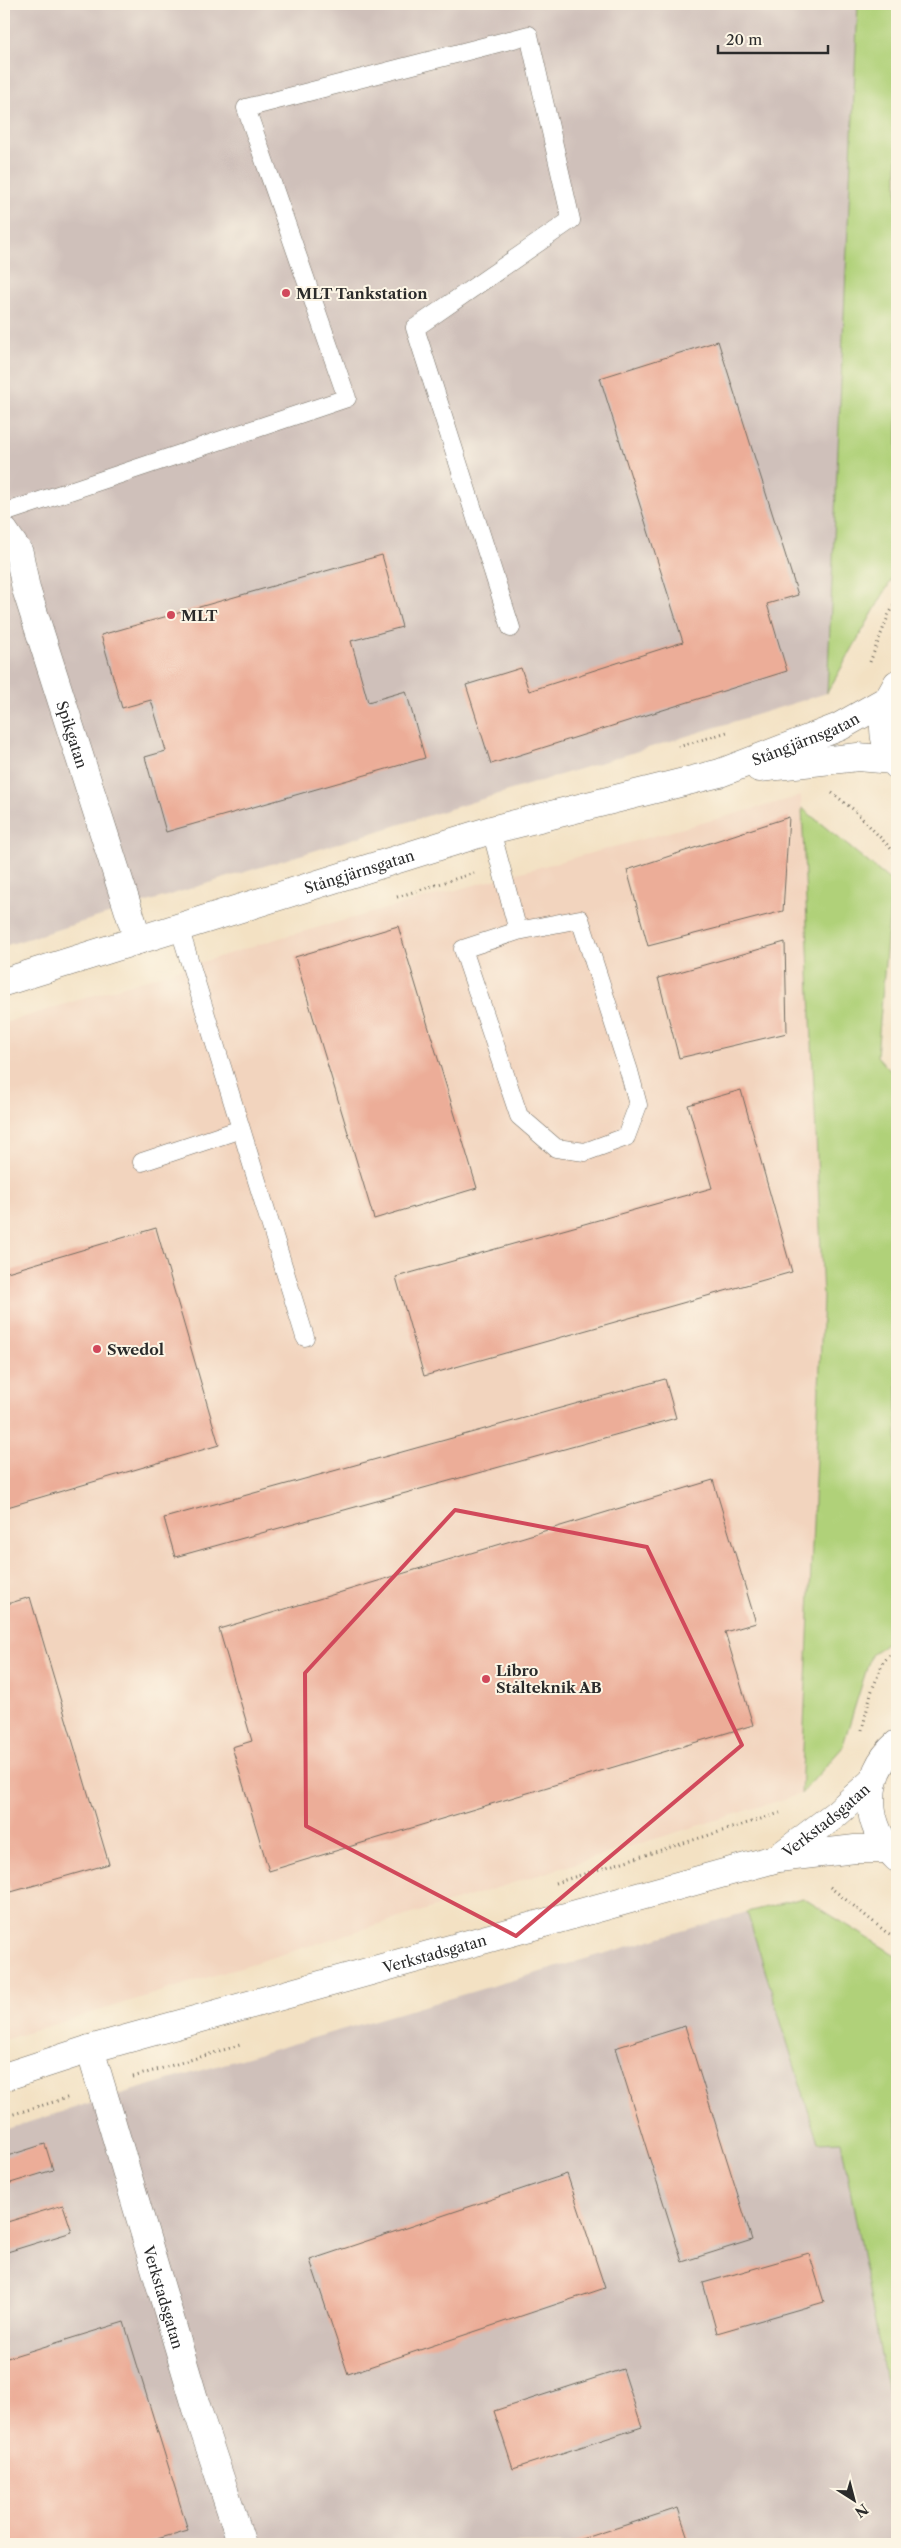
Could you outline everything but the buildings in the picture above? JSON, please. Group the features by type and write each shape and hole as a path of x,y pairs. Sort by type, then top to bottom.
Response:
{"street":[{"name":"Spikgatan","path":"4,532 19,553 26,589 138,940"},
{"name":"Stångjärnsgatan","path":"4,982 491,830 720,773 839,727 892,692"},
{"path":"892,692 883,719 885,736 895,762"},
{"name":"Stångjärnsgatan","path":"720,773 858,757 895,762"},
{"path":"892,1853 875,1828 870,1804 873,1781 890,1751 897,1744"},
{"name":"Verkstadsgatan","path":"778,1858 836,1814 873,1781"},
{"name":"Verkstadsgatan","path":"4,2077 90,2049 778,1858 855,1849 892,1853"},
{"name":"Verkstadsgatan","path":"90,2049 197,2409 242,2544"}],"lane":[{"path":"4,513 347,398 246,108 529,35 571,220 415,328 511,628"},
{"path":"491,830 518,931"},
{"path":"580,918 638,1105 626,1137 585,1152 556,1148 519,1116 463,949 518,931 580,918"},
{"path":"179,927 305,1337"},
{"path":"142,1162 241,1128"}],"path":[{"path":"825,789 854,809 897,855"},
{"path":"387,900 500,865"},
{"path":"861,1738 871,1693 882,1662 897,1648"},
{"path":"552,1884 788,1810"}],"highlighted area":[{"path":"455,1510 647,1547 742,1745 516,1936 306,1826 305,1673"}],"shaded area":[{"path":"4,4 858,4 827,693 4,946"},
{"path":"801,796 823,1298 801,1794 4,2040 4,1023 283,937"},
{"path":"747,1912 818,2142 841,2140 897,2441 897,2544 4,2544 4,2130 103,2099"}],"green space":[{"path":"858,4 897,4 897,576 892,579 827,693"},
{"path":"802,808 892,882 877,1056 897,1078 897,1634 871,1655 842,1748 801,1794 823,1298"},
{"path":"803,1898 897,1956 897,2441 841,2141 818,2142 747,1912"}],"place":[{"name":"MLT Tankstation","path":"286,293"},
{"name":"MLT","path":"171,615"},
{"name":"Swedol","path":"97,1349"},
{"name":"Libro Stålteknik AB","path":"486,1679"}]}
